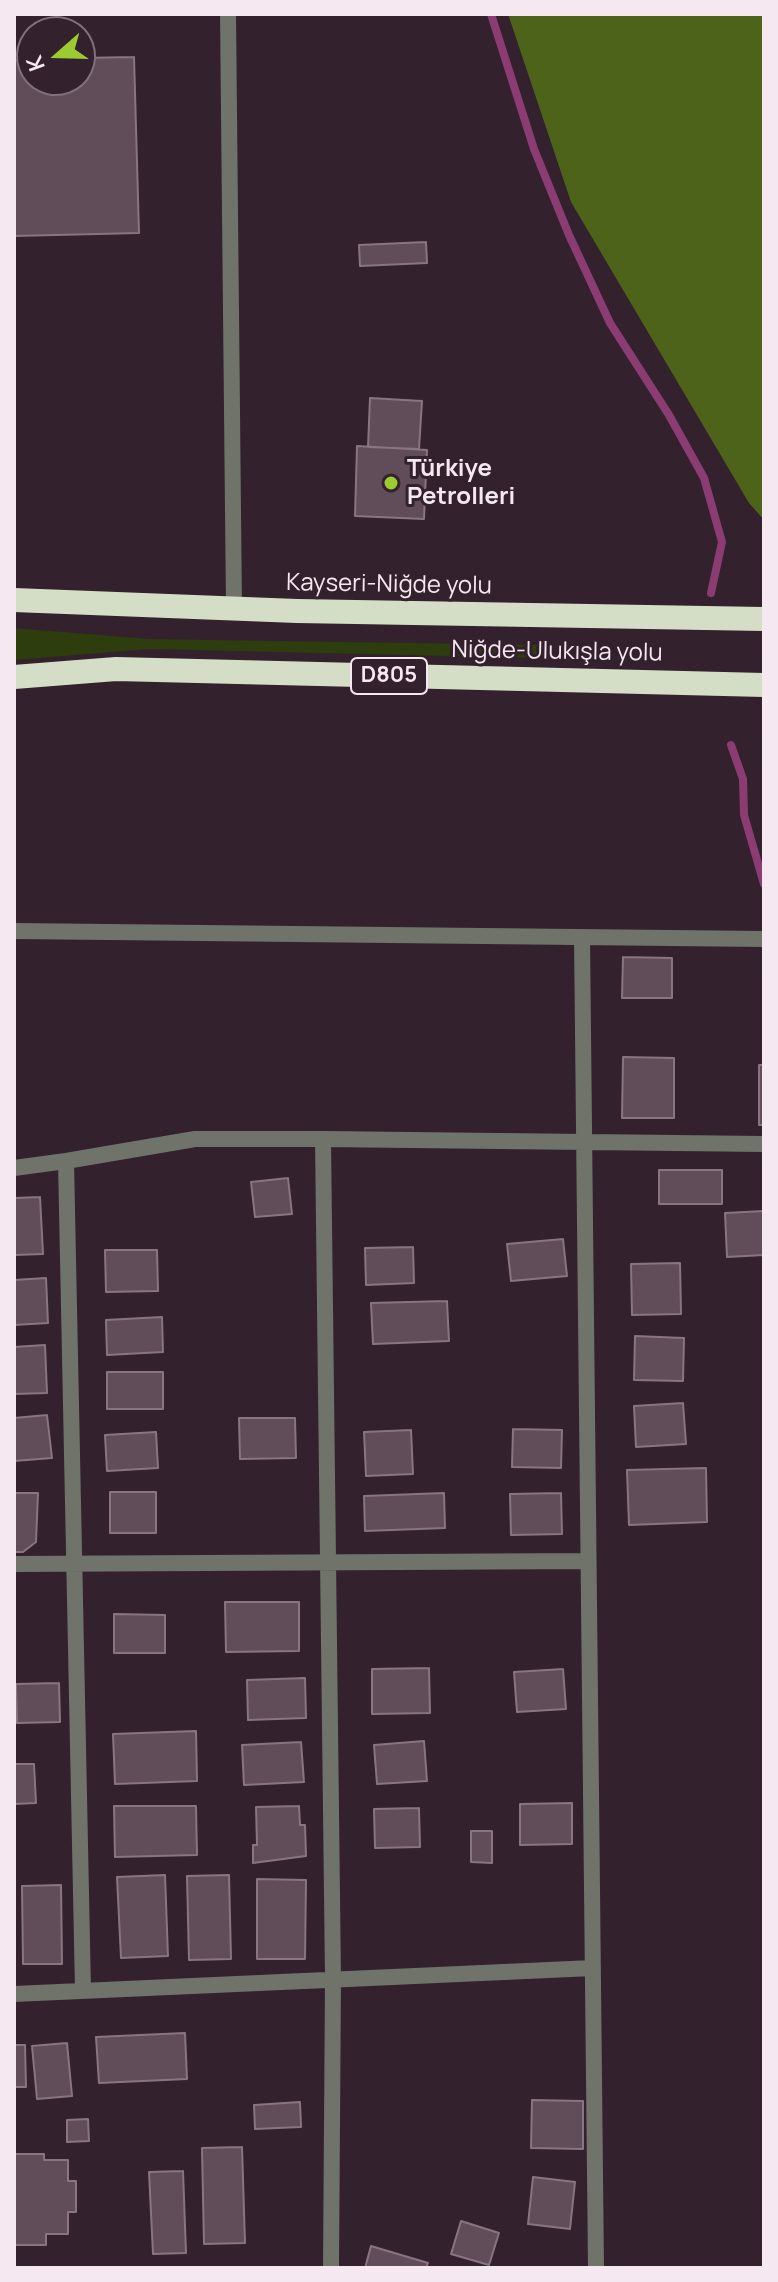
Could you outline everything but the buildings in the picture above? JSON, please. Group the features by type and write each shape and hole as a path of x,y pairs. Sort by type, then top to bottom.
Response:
{"highway":[{"name":"Kayseri-Niğde yolu","path":"14,600 234,609 764,619"},
{"name":"Niğde-Ulukışla yolu","path":"14,677 116,669 764,685"}],"street":[{"path":"228,14 234,609"},
{"path":"14,931 764,939"},
{"path":"582,937 596,2268"},
{"path":"14,1168 195,1139 584,1140 764,1144"},
{"path":"323,1139 333,1979 331,2268"},
{"path":"66,1161 83,1990"},
{"path":"14,1564 588,1561"},
{"path":"14,1994 593,1968"}],"green space":[{"path":"508,14 764,14 764,520 749,503 571,202"},
{"path":"14,628 149,639 538,645 537,658 149,649 14,660"}],"waterway":[{"path":"491,14 534,149 569,235 610,323 669,415 704,478 722,542 711,593"},
{"path":"731,745 743,779 744,815 764,884"}],"place":[{"name":"Türkiye Petrolleri","path":"391,483"}]}
